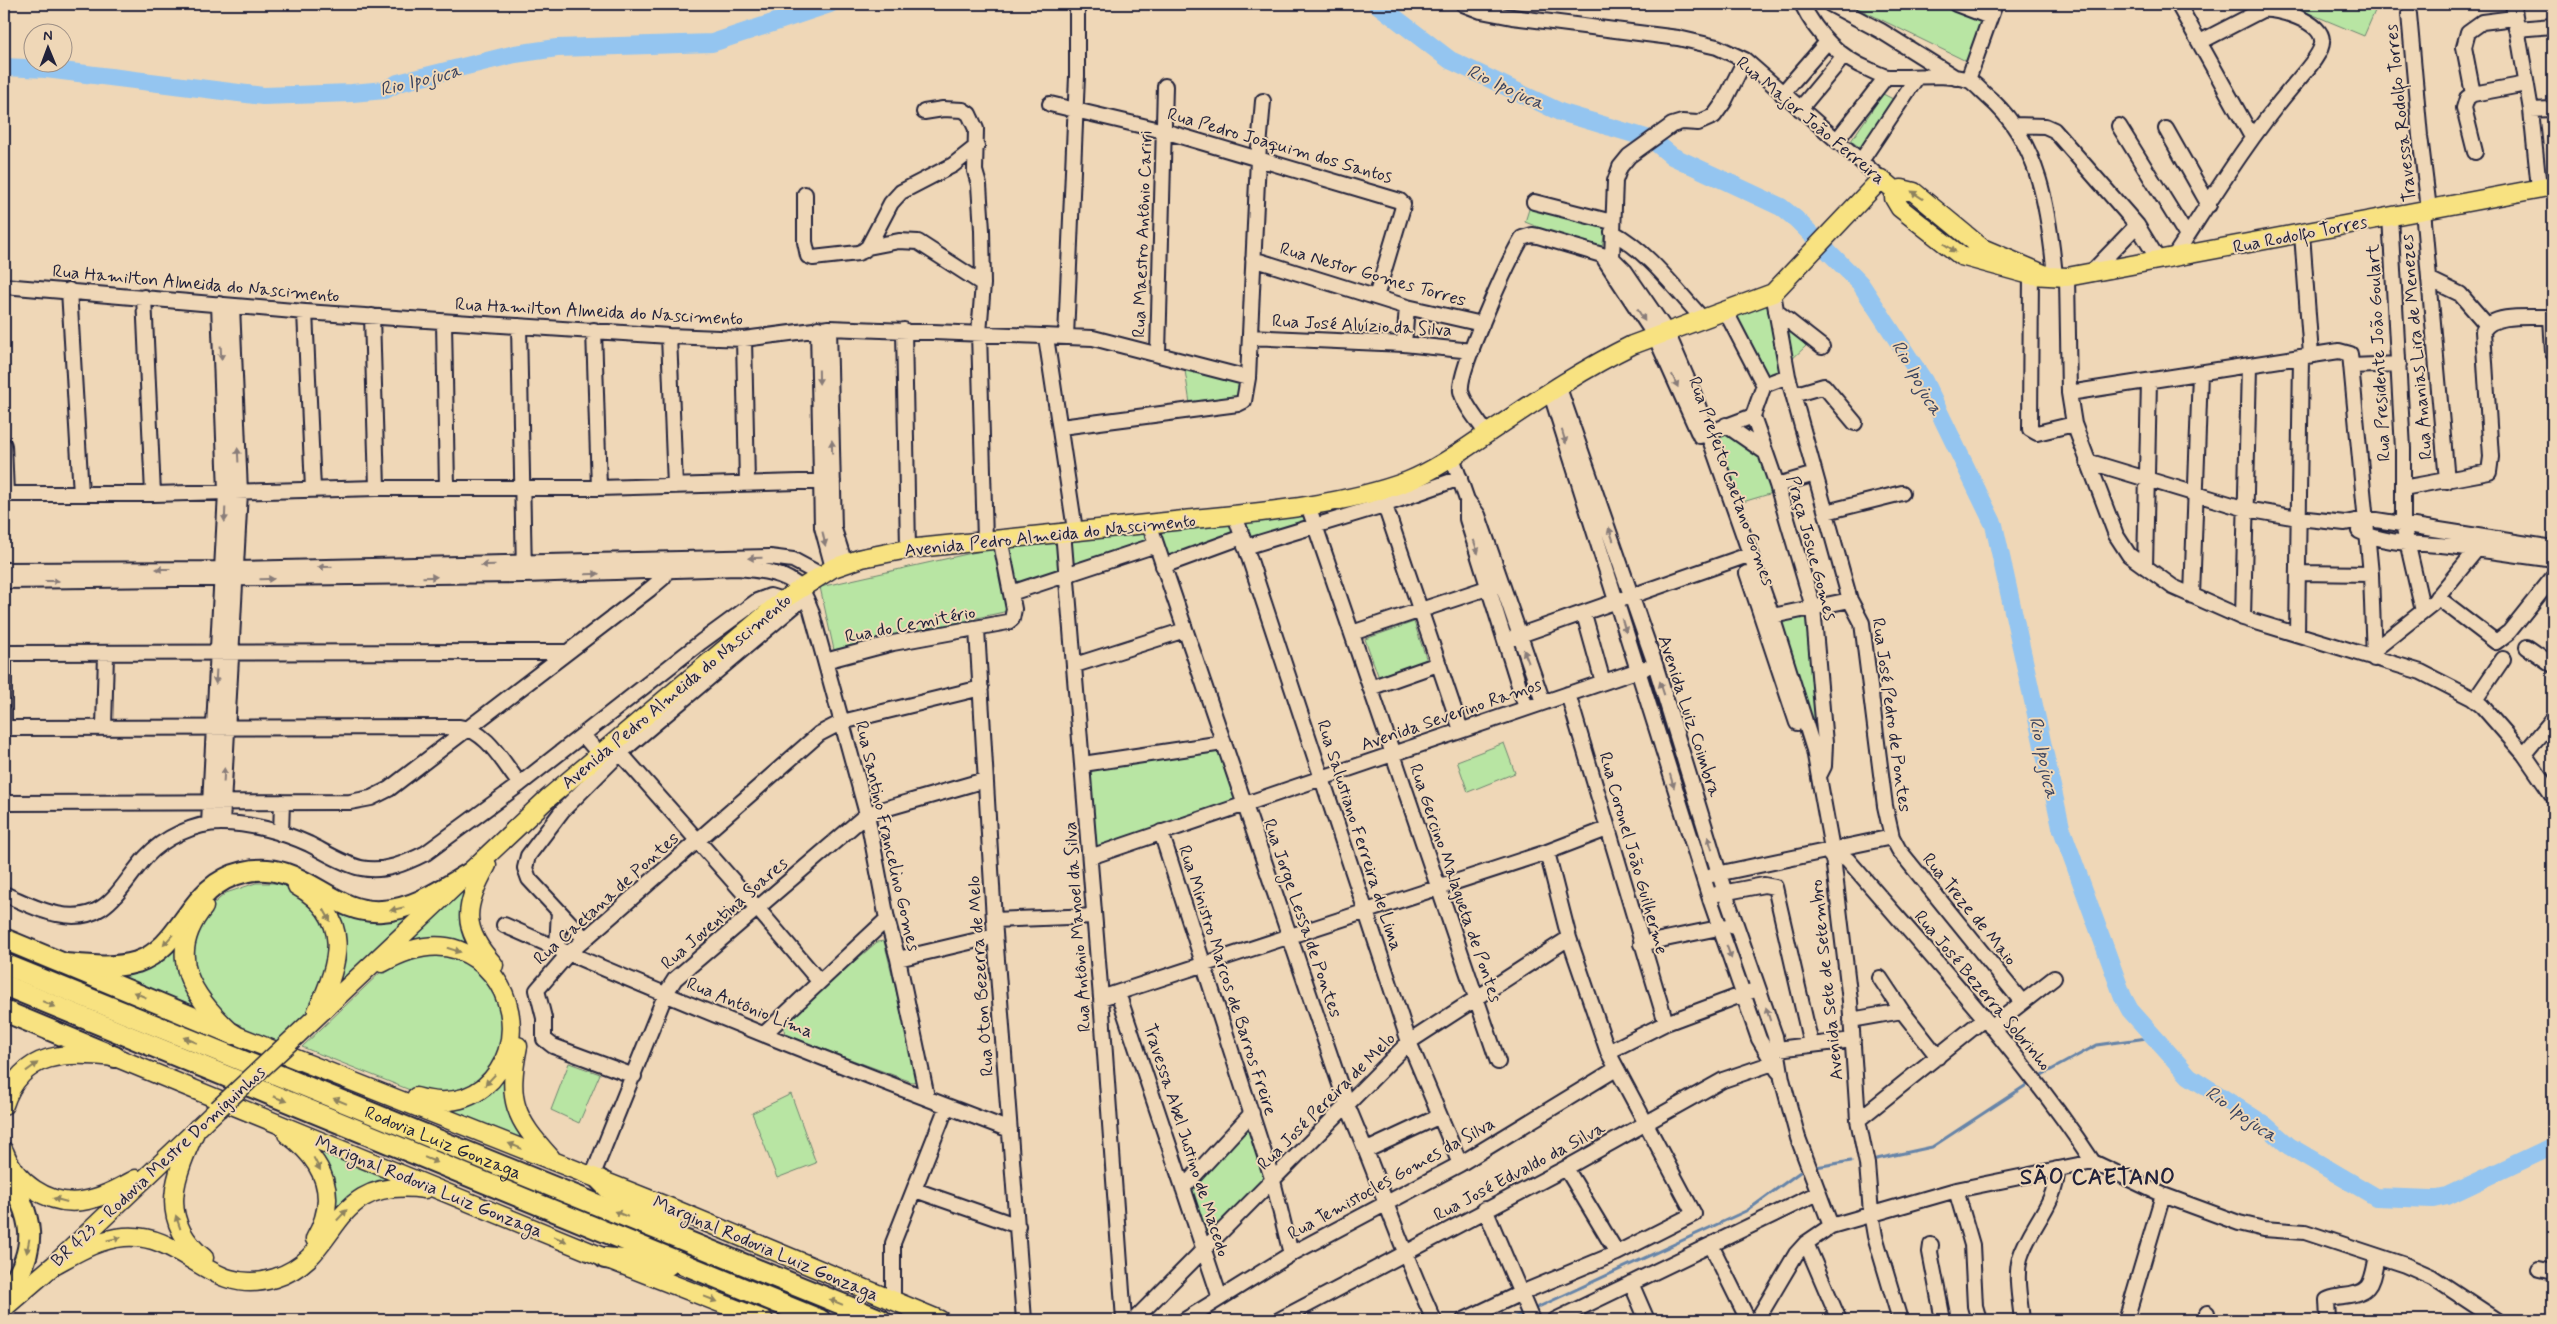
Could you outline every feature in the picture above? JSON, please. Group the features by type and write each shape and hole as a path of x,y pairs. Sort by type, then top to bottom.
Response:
{"highway":[{"path":"65,964 110,966 145,958 165,944 204,892 230,876 245,872 270,870 297,876 342,903 362,911 374,912 398,909 420,902 472,872"},
{"path":"4,939 233,1034"},
{"name":"Rodovia Luiz Gonzaga","path":"4,964 881,1320"},
{"name":"Rodovia Luiz Gonzaga","path":"4,986 509,1191 816,1319"},
{"path":"4,1011 115,1057"},
{"path":"4,1169 19,1194 30,1231 24,1263 4,1296"},
{"path":"596,1178 608,1188 665,1221 737,1254 761,1271"},
{"path":"606,1258 669,1265 778,1309 816,1319"}],"main road":[{"name":"Rua Major João Ferreira","path":"1888,185 1914,192 1982,248 2046,274"},
{"name":"Rua Major João Ferreira","path":"1888,185 1900,208 1961,256 2046,274"},
{"path":"1773,292 1802,264 1848,213 1888,185"},
{"name":"Rua Rodolfo Torres","path":"2046,274 2090,274 2546,187"},
{"path":"1931,234 1943,216"},
{"name":"Avenida Pedro Almeida do Nascimento","path":"494,852 547,799 611,751 783,600 803,592 833,569 908,549 1382,498 1452,457 1554,388 1610,355 1773,292"},
{"path":"360,975 494,852"},
{"path":"494,852 471,895 468,915 469,924 476,943 505,978 515,996 520,1026 512,1077 515,1104 525,1127 554,1162"},
{"path":"311,1022 334,974 337,951 334,928 324,908 307,892 278,879 253,879 231,886 212,897 197,915 186,944 186,966 192,986 205,1007 233,1034 340,1074 596,1178"},
{"path":"340,1074 432,1101 458,1100 474,1094 489,1082 504,1062 510,1043 510,1012 501,987 484,966 458,950 440,947 421,947 394,956 360,975"},
{"name":"BR 423 - Rodovia Mestre Domiguinhos","path":"4,1308 54,1265 360,975"},
{"name":"Marignal Rodovia Luiz Gonzaga","path":"4,1105 14,1084 22,1074 34,1064 49,1057 80,1054 115,1057 606,1258 764,1320"},
{"path":"197,1128 180,1166 174,1187 174,1208 182,1233 188,1244 218,1266 231,1271 260,1273 286,1265 304,1252 319,1232 326,1209 324,1180 313,1156 268,1121"},
{"path":"4,1151 18,1177 30,1187 44,1195 68,1202 100,1196 154,1169"},
{"name":"Marginal Rodovia Luiz Gonzaga","path":"596,1178 940,1320"},
{"path":"54,1265 98,1243 122,1237 137,1236 171,1246 205,1270 225,1278 259,1282 283,1275 302,1265 318,1248 344,1212 353,1204 375,1192 400,1187 451,1194"}],"street":[{"path":"1066,337 1077,76 1078,4"},
{"name":"Rua Major João Ferreira","path":"1463,4 1481,11 1678,38 1717,46 1745,60 1888,185"},
{"path":"1802,4 1810,20 1827,42 1843,56 1886,77 1963,80"},
{"path":"1830,4 1881,31 1963,80 1997,105 2014,125 2027,149 2038,178 2049,219 2046,274 2029,422 2033,432 2046,432 2074,424"},
{"path":"1956,4 1993,10 1963,80"},
{"path":"2178,4 2252,137"},
{"path":"2513,4 2515,24 2546,187"},
{"path":"2014,125 2045,126 2054,130 2166,260 2187,236 2209,205 2252,137 2310,65 2321,48 2323,40 2320,33 2310,24 2283,12 2262,10 2200,42"},
{"name":"Travessa Rodolfo Torres","path":"2409,14 2426,210"},
{"path":"2473,94 2464,47 2468,32 2482,22 2553,26"},
{"path":"1782,94 1827,42"},
{"path":"1800,109 1843,56"},
{"path":"1487,434 1462,393 1461,380 1482,324 1520,242 1526,236 1538,236 1607,259 1612,227 1615,180 1620,167 1629,156 1672,125 1682,122 1698,123 1714,116 1724,102 1745,60"},
{"path":"1837,140 1886,77"},
{"path":"1861,161 1917,77"},
{"path":"2475,152 2464,102 2473,94 2526,84"},
{"name":"Rua Maestro Antônio Cariri","path":"1158,353 1165,86"},
{"path":"1061,427 1238,404 1244,401 1248,378 1258,159 1263,101"},
{"name":"Rua Pedro Joaquim dos Santos","path":"1050,104 1075,108 1164,131 1400,201 1403,204 1402,210 1376,297"},
{"path":"924,112 943,109 963,110 969,114 976,129 975,172 981,210 983,284 979,333 993,539 1011,593 1156,545"},
{"path":"2531,110 2553,109"},
{"path":"2119,126 2187,236"},
{"path":"2166,128 2209,205"},
{"path":"868,247 880,220 901,192 953,165 976,146"},
{"path":"805,194 805,242 808,256 813,258 858,253 868,247 904,240 918,242 983,284"},
{"path":"1534,202 1612,227 1651,262 1703,319"},
{"name":"Rua Ananias Lira de Menezes","path":"2426,210 2429,279 2447,481"},
{"name":"Rua Presidente João Goulart","path":"2390,216 2399,364 2403,524 2423,611"},
{"path":"2090,274 2137,225"},
{"path":"2297,634 2298,518 2306,356 2302,234"},
{"name":"Rua Nestor Gomes Torres","path":"1253,259 1407,306 1482,324"},
{"name":"Rua Prefeito Caetano Gomes","path":"1607,259 1661,334 1704,434 1801,720 1816,778"},
{"path":"2046,274 2074,424 2120,545 2129,555 2192,596 2243,618 2374,655 2421,672 2479,703 2524,754 2553,796"},
{"path":"2429,279 2460,294 2486,324"},
{"name":"Rua Hamilton Almeida do Nascimento","path":"4,286 69,290 305,312 669,336 744,339 824,328 1093,338 1158,353 1248,378"},
{"path":"69,290 81,494"},
{"name":"Rua José Pedro de Pontes","path":"1773,292 1792,395 1850,600 1862,623 1885,806 1892,838"},
{"path":"144,297 153,494"},
{"path":"215,824 233,492 225,305"},
{"path":"1404,344 1407,306"},
{"path":"1704,434 1753,416 1764,385 1724,310"},
{"path":"1776,311 1822,347"},
{"path":"305,312 313,489"},
{"path":"372,316 378,488"},
{"path":"2403,488 2489,472 2491,457 2482,341 2486,324 2498,319 2552,317 2553,353"},
{"path":"444,322 447,488"},
{"path":"519,326 524,570"},
{"path":"4,581 229,574 668,566 777,558 833,569 824,539 827,481 824,328"},
{"path":"594,330 599,488"},
{"path":"904,330 908,549"},
{"path":"669,336 675,486"},
{"name":"Rua Antônio Manoel da Silva","path":"1046,337 1061,427 1069,531 1067,575 1101,998 1124,1320"},
{"name":"Rua José Aluízio da Silva","path":"1250,337 1404,344 1472,351"},
{"path":"744,339 747,483"},
{"path":"2069,393 2343,350 2350,354 2371,574 2374,655"},
{"path":"2352,366 2399,364"},
{"path":"2243,618 2249,366"},
{"path":"2192,596 2200,373"},
{"path":"1764,385 1788,376"},
{"path":"2145,567 2149,381"},
{"path":"1792,395 1824,386 1855,423"},
{"name":"Avenida Luiz Coimbra","path":"1554,388 1583,473 1632,595 1655,664 1725,893 1775,1036 1774,1056"},
{"name":"Praça Josue Gomes","path":"1753,416 1777,485 1813,607 1824,718 1825,757 1816,778"},
{"path":"1726,425 1765,452"},
{"path":"4,446 5,494 153,494 378,488 599,488 827,481"},
{"path":"1452,457 1467,500 1467,520 1495,586 1512,638 1526,708"},
{"path":"2087,462 2246,509 2298,518 2345,523 2365,519 2553,548"},
{"name":"Avenida Luiz Coimbra","path":"1583,473 1616,601 1709,896 1759,1039 1774,1056"},
{"path":"1777,485 1815,474"},
{"path":"1163,566 1243,542 1314,525 1382,498 1460,478"},
{"path":"1826,512 1902,493"},
{"path":"1382,498 1461,730"},
{"name":"Rua Gercino Malagueta de Pontes","path":"1308,505 1437,888 1498,1062"},
{"name":"Rua Salustiano Ferreira de Lima","path":"1235,515 1409,1042 1438,1117 1460,1164"},
{"name":"Rua Jorge Lessa de Pontes","path":"1149,523 1348,1105 1367,1150 1404,1253 1434,1320"},
{"path":"2345,523 2366,535 2406,543 2477,549 2553,560"},
{"path":"2374,655 2437,598 2477,549"},
{"path":"1512,638 1746,556"},
{"path":"584,938 529,879 526,863 562,811 611,751 803,592 778,575 762,570 668,566"},
{"path":"4,803 350,802 371,798 389,788 650,589 668,566"},
{"path":"4,570 229,574"},
{"path":"2299,573 2371,574"},
{"path":"2437,598 2496,642 2509,632 2553,576"},
{"path":"1352,633 1495,586"},
{"name":"Rua Santino Francelino Gomes","path":"803,592 820,637 867,814 887,919 898,959 928,1097"},
{"name":"Rua do Cemitério","path":"825,661 893,643 1003,624 1012,619 1014,614 1011,593"},
{"path":"4,894 57,914 86,914 109,904 147,855 168,840 215,824 280,834 360,868 379,869 398,866 426,853 520,784 701,642 757,601 770,596 783,600"},
{"path":"1767,617 1850,600"},
{"path":"1584,614 1603,682"},
{"name":"Rua Oton Bezerra de Melo","path":"977,629 995,936 1024,1320"},
{"path":"1075,665 1185,630"},
{"path":"1512,638 1543,702"},
{"path":"2527,647 2553,665"},
{"path":"520,784 484,738 469,728 4,728 4,653 567,652"},
{"path":"104,727 106,654"},
{"path":"2479,703 2503,659"},
{"path":"1370,688 1438,664"},
{"name":"Avenida Severino Ramos","path":"1090,857 1655,664"},
{"name":"Rua Caetana de Pontes","path":"634,1076 553,1046 544,1039 544,1018 536,992 562,951 584,938 697,842 819,734 842,722 981,688"},
{"name":"Rua Coronel João Guilherme","path":"1568,694 1666,1023"},
{"path":"1801,720 1824,718"},
{"path":"2524,754 2553,720"},
{"name":"Rua Caetana de Pontes","path":"583,735 611,751 757,908 819,981"},
{"path":"1083,764 1223,744"},
{"name":"Avenida Sete de Setembro","path":"1816,778 1832,853 1853,1040 1858,1120 1866,1164 1871,1213 1875,1236 1900,1320"},
{"name":"Rua Joventina Soares","path":"596,1178 666,993 675,979 867,814 985,780"},
{"path":"280,834 282,802"},
{"path":"1101,998 1547,852 1607,829"},
{"name":"Rua Ministro Marcos de Barros Freire","path":"1161,832 1273,1181 1291,1254"},
{"path":"1703,877 1832,853 1892,838"},
{"name":"Rua Treze de Maio","path":"1892,838 1899,850 2022,1002"},
{"path":"1464,1320 1523,1297 1694,1214 1608,1052 1570,938 1547,852"},
{"name":"Rua José Bezerra Sobrinho","path":"1832,853 1848,860 1988,1023 2022,1064 2093,1162"},
{"path":"1709,896 1771,885 1778,891 1811,1044"},
{"path":"559,911 562,951"},
{"path":"994,920 1094,916"},
{"path":"764,1034 887,919"},
{"path":"1641,944 1736,924"},
{"name":"Rua Antônio Lima","path":"504,925 562,951 764,1034 1010,1130"},
{"path":"898,959 995,936"},
{"name":"Rua José Pereira de Melo","path":"1134,1320 1409,1042 1570,938"},
{"path":"1880,978 1902,1011 1938,1057"},
{"path":"1858,1120 1938,1057 2022,1002 2054,978"},
{"path":"1608,1052 1666,1023 1759,988"},
{"name":"Travessa Abel Justino de Macedo","path":"1118,993 1220,1298"},
{"path":"1851,1020 1902,1011"},
{"name":"Rua José Edvaldo da Silva","path":"1279,1320 1485,1209 1566,1168 1723,1080 1774,1056 1811,1044 1853,1040"},
{"path":"1774,1056 1798,1138 1831,1226"},
{"name":"Rua Temistocles Gomes da Silva","path":"1185,1320 1291,1254 1387,1205 1460,1164 1616,1069"},
{"path":"893,1301 893,1243 947,1106"},
{"path":"1183,1188 1252,1113"},
{"path":"1367,1150 1438,1117"},
{"path":"1757,1320 1790,1263 1806,1243 1831,1226 1956,1190 2093,1162 2163,1195 2244,1225 2306,1232 2432,1277 2498,1320"},
{"path":"1566,1168 1617,1253"},
{"path":"2022,1320 2018,1274 2020,1257 2055,1189 2057,1169"},
{"path":"915,1190 1018,1226"},
{"path":"1956,1190 1972,1245 1975,1306 1979,1320"},
{"path":"1555,1320 1818,1192"},
{"path":"2126,1320 2163,1195"},
{"path":"1485,1209 1532,1320"},
{"path":"1806,1243 1839,1320"},
{"path":"1711,1245 1748,1320"},
{"path":"1931,1245 1930,1252 1943,1320"},
{"path":"2328,1320 2327,1303 2329,1298 2357,1296 2365,1292 2371,1282 2377,1256"},
{"path":"2539,1269 2553,1272"},
{"path":"1630,1283 1647,1320"}],"green space":[{"path":"1849,4 1945,4 1985,19 1968,62"},
{"path":"2287,4 2378,4 2364,36"},
{"path":"1883,94 1895,100 1863,150 1851,141"},
{"path":"1530,206 1606,223 1602,249 1570,240 1525,222"},
{"path":"1770,303 1782,372 1764,378 1732,316"},
{"path":"1779,317 1806,346 1789,362"},
{"path":"1184,364 1249,383 1249,400 1191,410"},
{"path":"1750,421 1776,492 1736,504 1711,436"},
{"path":"1309,501 1317,525 1247,549 1244,539 1163,563 1157,546 1011,593 1000,538"},
{"path":"994,548 1008,611 834,650 820,587"},
{"path":"1815,606 1828,724 1813,751 1775,617"},
{"path":"1414,622 1427,661 1379,678 1365,639"},
{"path":"1223,743 1244,804 1090,857 1083,764"},
{"path":"1504,743 1515,773 1468,792 1457,761"},
{"path":"476,875 465,899 486,963 464,947 395,950"},
{"path":"256,883 280,883 307,897 327,922 333,950 313,1006 275,1043 236,1026 200,987 193,960 196,931 204,912 226,893"},
{"path":"424,908 338,989 344,957 342,940 332,910"},
{"path":"183,939 215,1022 101,971"},
{"path":"884,941 918,1081 912,1082 785,1035 783,1023 877,942"},
{"path":"439,952 464,959 491,977 505,1005 500,1058 479,1083 448,1097 420,1094 302,1047 385,968 417,954"},
{"path":"569,1063 600,1074 579,1123 551,1110"},
{"path":"508,1074 543,1154 425,1104"},
{"path":"791,1094 816,1163 777,1178 752,1113"},
{"path":"1249,1124 1267,1178 1207,1238 1189,1188"},
{"path":"312,1148 418,1184 396,1182 326,1227"}],"waterway":[{"name":"Rio Ipojuca","path":"4,67 46,69 263,96 352,93 385,90 398,83 515,54 557,48 712,43 830,4"},
{"name":"Rio Ipojuca","path":"1377,4 1450,60 1560,112 1650,139"},
{"name":"Rio Ipojuca","path":"1655,142 1672,156 1781,207 1796,219 1860,283 1924,381 1994,525 2061,827 2123,997 2130,1010 2189,1076 2265,1125 2289,1146 2376,1197 2433,1199 2447,1196 2553,1146"},
{"path":"2038,1077 2097,1045 2154,1037"},
{"path":"1872,1160 1932,1147 2031,1082"},
{"path":"1816,1167 1851,1161"},
{"path":"1532,1310 1748,1210 1800,1172"},
{"path":"1508,1320 1526,1312"}],"district":[{"name":"SÃO CAETANO","path":"2098,1176"}]}
